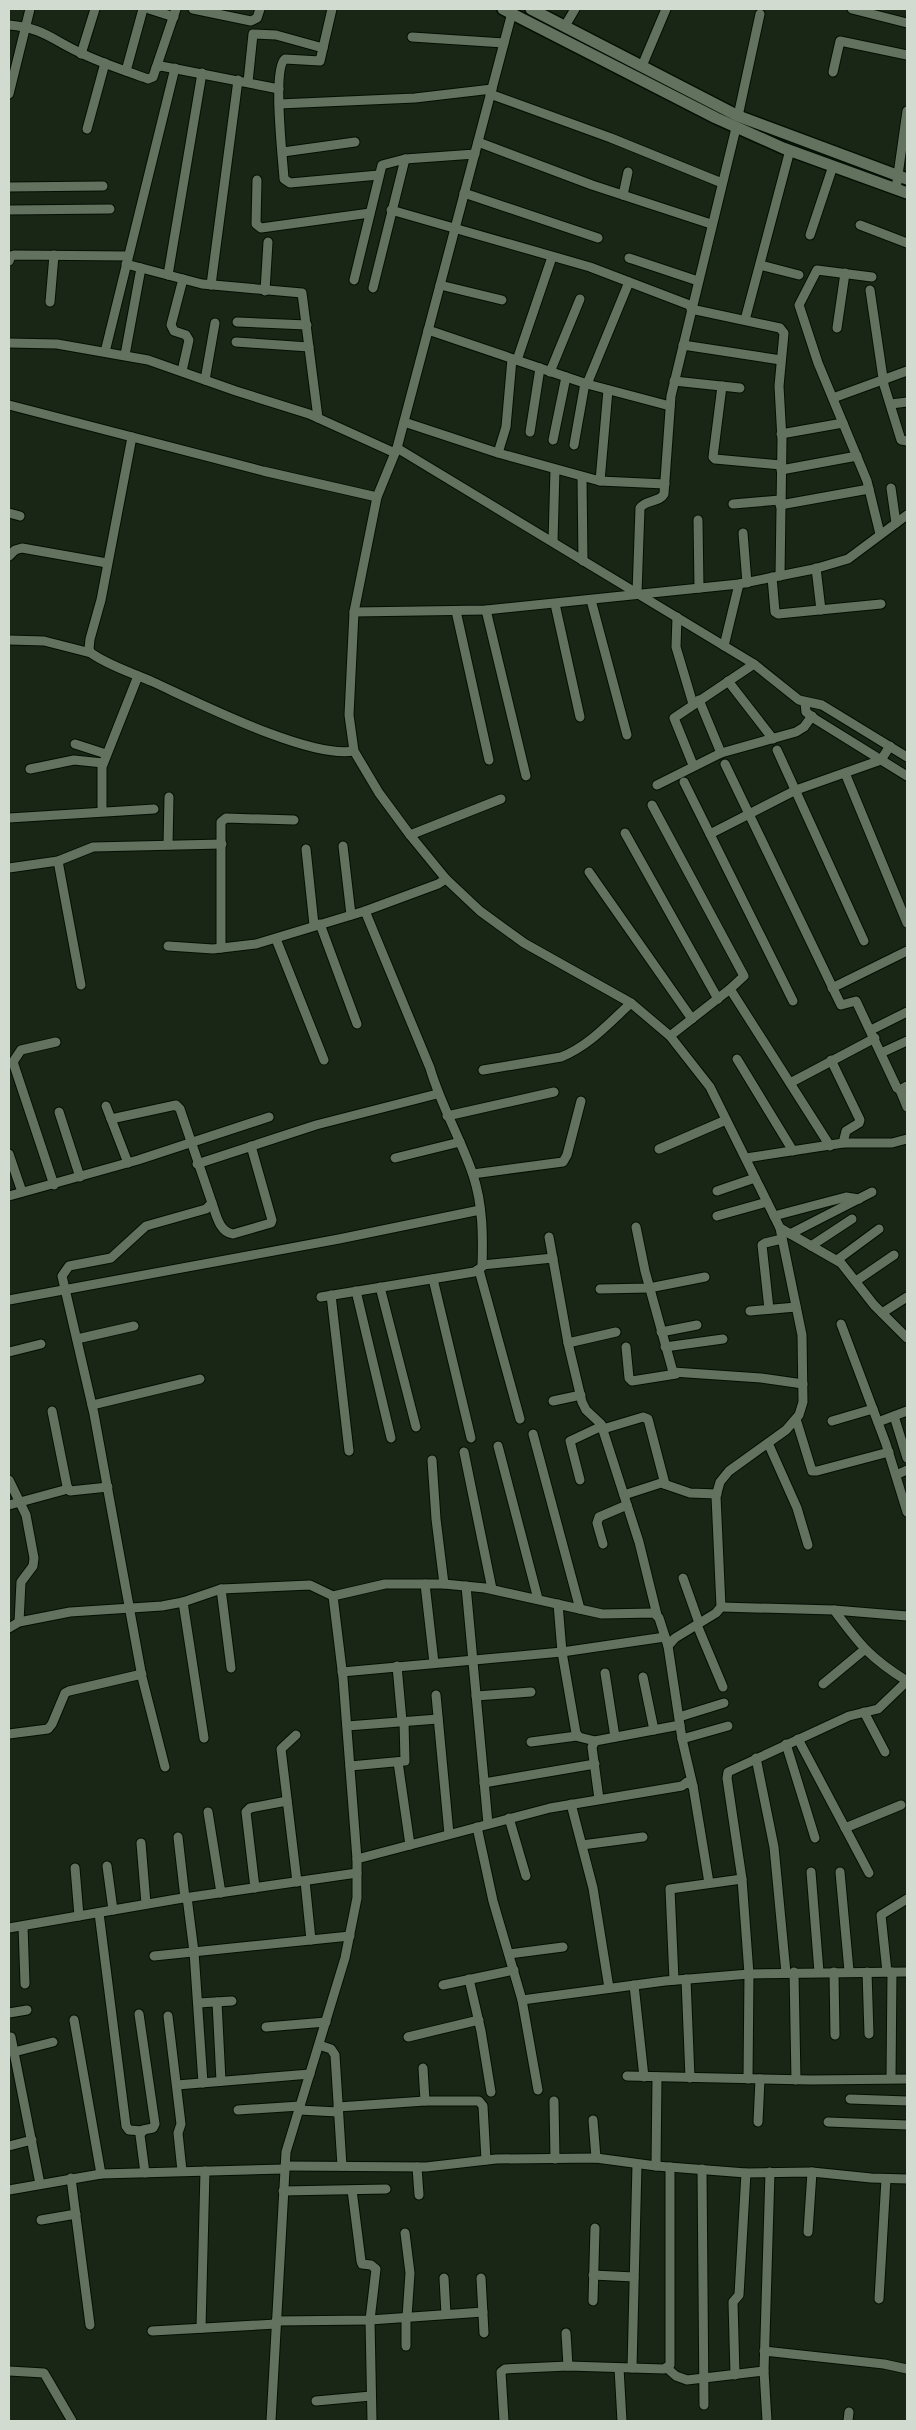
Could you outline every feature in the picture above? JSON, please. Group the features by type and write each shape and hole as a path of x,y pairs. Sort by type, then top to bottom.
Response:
{"street":[{"path":"9,94 30,9"},
{"path":"81,54 95,9"},
{"path":"126,71 143,9"},
{"path":"9,25 26,26 51,35 81,54 151,79 175,13 149,9"},
{"path":"193,9 251,21 257,18 260,9"},
{"path":"332,9 322,58 317,62 283,60 278,89 284,179 290,183 379,175"},
{"path":"531,9 548,12 565,26 642,66 737,122 903,178"},
{"path":"565,26 574,9"},
{"path":"642,66 666,9"},
{"path":"852,9 880,12 907,22"},
{"path":"721,1607 717,1494 720,1482 729,1471 786,1430 796,1419 803,1402 802,1335 786,1236 780,1228 710,1086 670,1036 631,1003 535,949 480,911 446,879 379,793 354,751 349,715 354,612 377,497 396,451 404,422 504,43 509,10 790,150 902,191 907,112"},
{"path":"638,594 640,508 645,502 663,496 670,406 674,381 737,122 760,14"},
{"path":"248,82 253,34 276,35 323,48"},
{"path":"412,37 504,43"},
{"path":"834,72 840,41 907,55"},
{"path":"87,128 105,63"},
{"path":"156,68 161,66 175,68 278,89"},
{"path":"105,352 175,68"},
{"path":"168,275 202,73"},
{"path":"211,285 238,80"},
{"path":"280,104 415,98 491,92 722,182"},
{"path":"283,152 355,142"},
{"path":"478,142 622,195 712,224"},
{"path":"745,320 790,150"},
{"path":"354,280 382,164 405,159 474,154"},
{"path":"373,288 405,159"},
{"path":"810,235 833,166"},
{"path":"622,195 628,172"},
{"path":"257,180 256,224 261,228 370,213"},
{"path":"9,187 103,186"},
{"path":"464,193 598,238"},
{"path":"9,210 110,209"},
{"path":"391,210 552,257 629,282 692,307 783,330 778,386 781,467 776,614 881,604"},
{"path":"860,225 907,243"},
{"path":"265,290 268,242"},
{"path":"9,259 14,255 54,255 127,260 141,268 211,285 302,293 318,418"},
{"path":"50,302 54,255"},
{"path":"498,453 506,427 514,359 552,257"},
{"path":"629,258 698,281"},
{"path":"760,264 799,275"},
{"path":"125,355 141,268"},
{"path":"872,276 817,270 799,305 818,363 869,489 880,534"},
{"path":"837,328 845,273"},
{"path":"182,371 189,340 186,335 174,330 171,325 183,279"},
{"path":"574,445 586,384 629,282"},
{"path":"440,285 502,300"},
{"path":"870,290 884,380 901,440 907,441"},
{"path":"550,372 580,299"},
{"path":"237,322 307,325"},
{"path":"205,380 215,323"},
{"path":"428,330 586,384 670,406"},
{"path":"236,342 309,347"},
{"path":"9,343 57,344 148,360 318,418 396,451 553,542 754,664 792,696 805,703 814,702 822,705 907,756"},
{"path":"683,344 781,360"},
{"path":"530,432 540,368"},
{"path":"833,398 907,372"},
{"path":"553,440 566,377"},
{"path":"674,381 740,388"},
{"path":"722,386 714,459 781,467 857,456"},
{"path":"600,481 608,390"},
{"path":"891,404 907,402"},
{"path":"9,405 263,471 377,497"},
{"path":"404,422 498,453 582,477 600,481 665,484"},
{"path":"781,434 843,423"},
{"path":"91,653 89,649 90,640 101,600 132,437"},
{"path":"553,542 555,469"},
{"path":"582,477 583,561"},
{"path":"891,488 896,523"},
{"path":"733,504 780,502 869,489"},
{"path":"9,513 20,516"},
{"path":"354,612 486,610 743,583 816,568 848,559 907,515"},
{"path":"698,520 699,588"},
{"path":"724,646 743,583 743,533"},
{"path":"9,556 15,550 22,548 108,563"},
{"path":"816,568 821,610"},
{"path":"591,600 627,735"},
{"path":"555,604 580,717"},
{"path":"486,610 526,776"},
{"path":"456,611 489,760"},
{"path":"677,617 676,648 696,702 721,753"},
{"path":"9,640 44,641 91,653 138,676 271,733 327,750 345,753 354,751"},
{"path":"693,765 674,718 754,664"},
{"path":"102,811 101,776 105,758 138,676"},
{"path":"728,681 773,739"},
{"path":"805,703 806,712 813,718 907,776"},
{"path":"657,785 693,765 721,753 801,730 813,718"},
{"path":"75,744 105,758"},
{"path":"710,834 796,790 881,760 890,746"},
{"path":"777,750 864,941"},
{"path":"30,769 74,760 105,758"},
{"path":"725,764 832,988 842,1006 856,1001 897,1088 904,1088 907,1107"},
{"path":"845,773 907,923"},
{"path":"684,782 793,1001"},
{"path":"168,845 170,797"},
{"path":"410,835 501,799"},
{"path":"652,805 743,974 743,978 670,1036"},
{"path":"9,818 154,809"},
{"path":"221,948 221,822 226,818 294,820"},
{"path":"625,833 718,999"},
{"path":"9,868 58,861 94,847 222,844"},
{"path":"343,846 351,915"},
{"path":"306,849 317,924 357,1024"},
{"path":"58,861 81,984"},
{"path":"589,872 692,1019"},
{"path":"168,946 221,948 256,944 365,911 438,884 446,879"},
{"path":"365,911 430,1068 437,1094 473,1174 480,1210 480,1268 520,1418"},
{"path":"276,939 324,1060"},
{"path":"832,988 907,951"},
{"path":"730,989 830,1146"},
{"path":"483,1070 560,1058 575,1051 631,1003"},
{"path":"790,1083 831,1060 907,1012"},
{"path":"881,1053 907,1041"},
{"path":"54,1185 14,1062 21,1050 56,1042"},
{"path":"737,1059 793,1151"},
{"path":"831,1060 860,1120 859,1123 846,1131 843,1143"},
{"path":"447,1116 554,1092"},
{"path":"197,1164 364,1111 437,1094"},
{"path":"473,1174 563,1162 567,1155 581,1101"},
{"path":"111,1119 176,1105 180,1110 197,1164 222,1228 228,1233 233,1234 270,1223 270,1215 251,1146"},
{"path":"106,1106 128,1163"},
{"path":"59,1112 80,1177"},
{"path":"9,1196 128,1163 269,1117"},
{"path":"659,1149 726,1120"},
{"path":"746,1158 843,1143 905,1141"},
{"path":"395,1158 460,1142"},
{"path":"9,1154 22,1192"},
{"path":"717,1191 755,1178"},
{"path":"769,1309 762,1245 765,1242 786,1236 872,1192"},
{"path":"774,1216 846,1197 859,1199"},
{"path":"165,1767 142,1674 92,1405 62,1276 69,1266 111,1258 143,1228 206,1209 212,1202"},
{"path":"717,1216 767,1202"},
{"path":"9,1300 66,1291 480,1210"},
{"path":"811,1246 852,1219"},
{"path":"636,1227 649,1288 671,1370 676,1374"},
{"path":"837,1260 879,1229"},
{"path":"786,1236 811,1246 837,1260 882,1313 907,1338"},
{"path":"549,1237 568,1343 584,1408 597,1418 602,1427 638,1538 657,1615 666,1642 709,1883"},
{"path":"856,1281 894,1255"},
{"path":"321,1297 433,1279 480,1268 553,1258"},
{"path":"600,1290 649,1288 705,1277"},
{"path":"433,1279 471,1438"},
{"path":"380,1288 416,1427"},
{"path":"356,1292 391,1438"},
{"path":"331,1296 349,1451"},
{"path":"882,1313 907,1297"},
{"path":"750,1311 796,1307"},
{"path":"840,1324 889,1452 907,1512"},
{"path":"661,1332 698,1325"},
{"path":"77,1339 134,1326"},
{"path":"568,1343 616,1332"},
{"path":"665,1347 723,1339"},
{"path":"9,1352 40,1344"},
{"path":"626,1347 629,1378 632,1381 676,1374 766,1379 803,1384"},
{"path":"92,1405 200,1379"},
{"path":"553,1401 581,1395"},
{"path":"832,1421 873,1408"},
{"path":"878,1422 907,1411"},
{"path":"52,1412 68,1489"},
{"path":"894,1416 907,1458"},
{"path":"580,1480 570,1441 602,1427 643,1417 648,1419 665,1484"},
{"path":"796,1419 812,1471 889,1452"},
{"path":"533,1434 580,1608"},
{"path":"768,1443 797,1508 808,1545"},
{"path":"498,1446 538,1599"},
{"path":"464,1452 492,1589"},
{"path":"432,1460 436,1519 444,1584"},
{"path":"896,1474 907,1470"},
{"path":"9,1480 27,1521 34,1563 21,1582 19,1622"},
{"path":"603,1544 597,1523 599,1517 657,1484 665,1484 686,1492 717,1494"},
{"path":"9,1505 68,1489 72,1492 108,1488"},
{"path":"683,1578 698,1624 723,1687"},
{"path":"9,1628 19,1622 70,1612 162,1606 184,1602 222,1589 310,1585 333,1596 384,1584 444,1584 492,1589 602,1614 657,1615"},
{"path":"425,1584 434,1662"},
{"path":"466,1586 488,1824"},
{"path":"222,1589 231,1668"},
{"path":"272,2421 286,2152 326,2022 350,1936 357,1898 358,1858 342,1672 333,1596"},
{"path":"184,1602 204,1738"},
{"path":"558,1604 562,1652 577,1736"},
{"path":"342,1672 473,1658 666,1642 698,1624 721,1607 834,1610 907,1616"},
{"path":"748,2079 749,1974 742,1879 727,1774 730,1770 850,1716 878,1709 907,1681 879,1664 864,1650 834,1610"},
{"path":"823,1684 864,1650"},
{"path":"350,1766 405,1761 397,1666"},
{"path":"605,1673 615,1737"},
{"path":"9,1734 48,1729 65,1693 69,1690 142,1674"},
{"path":"643,1677 654,1730"},
{"path":"476,1696 531,1692"},
{"path":"436,1695 449,1834"},
{"path":"531,1742 577,1736 595,1741 654,1730 724,1703"},
{"path":"864,1712 885,1752"},
{"path":"347,1726 438,1719"},
{"path":"682,1740 728,1726"},
{"path":"296,1735 281,1748 287,1801 311,1940"},
{"path":"798,1739 869,1873"},
{"path":"595,1741 592,1746 599,1800"},
{"path":"786,1744 815,1838"},
{"path":"756,1758 774,1847 790,1972 796,2080"},
{"path":"398,1762 410,1845"},
{"path":"484,1783 595,1764"},
{"path":"358,1858 509,1818 571,1804 682,1786 687,1782 693,1786"},
{"path":"256,1888 246,1812 250,1808 287,1801"},
{"path":"571,1804 595,1897 609,1988"},
{"path":"845,1828 901,1805"},
{"path":"208,1812 221,1893"},
{"path":"509,1818 526,1876"},
{"path":"477,1827 493,1901 522,2000 538,2090"},
{"path":"178,1837 194,1952 203,2083"},
{"path":"582,1844 643,1837"},
{"path":"141,1843 146,1904"},
{"path":"107,1866 113,1910"},
{"path":"75,1868 80,1916"},
{"path":"811,1872 818,1972"},
{"path":"840,1872 849,1971"},
{"path":"9,1928 146,1904 357,1873"},
{"path":"674,1980 668,1892 673,1887 742,1879"},
{"path":"891,2078 890,1972 881,1915 907,1899"},
{"path":"99,1913 126,2126 129,2130 143,2131 153,2128 155,2124 139,2014"},
{"path":"23,1926 25,1984"},
{"path":"154,1956 350,1936"},
{"path":"509,1954 563,1947"},
{"path":"443,1985 514,1970"},
{"path":"522,2000 634,1984 749,1974 849,1971 907,1972"},
{"path":"834,1972 835,2035"},
{"path":"867,1972 869,2034"},
{"path":"469,1979 479,2020 491,2092"},
{"path":"686,1979 690,2078"},
{"path":"634,1984 644,2077"},
{"path":"198,2003 232,2001"},
{"path":"216,2002 221,2081"},
{"path":"9,2013 27,2010"},
{"path":"168,2016 181,2124 178,2133 182,2172"},
{"path":"74,2020 101,2174"},
{"path":"408,2037 479,2020"},
{"path":"266,2028 326,2022"},
{"path":"12,2037 40,2184"},
{"path":"14,2052 53,2042"},
{"path":"319,2045 331,2050 335,2054 342,2166"},
{"path":"423,2068 425,2102"},
{"path":"177,2085 310,2074"},
{"path":"627,2076 796,2080 907,2079"},
{"path":"656,2166 657,2077"},
{"path":"758,2122 760,2079"},
{"path":"850,2099 907,2100"},
{"path":"238,2110 338,2109 476,2100 482,2103 486,2160"},
{"path":"554,2101 555,2159"},
{"path":"593,2120 596,2158"},
{"path":"828,2122 907,2126"},
{"path":"143,2131 140,2135 145,2173"},
{"path":"9,2146 32,2140"},
{"path":"9,2190 101,2174 285,2167 417,2167 486,2160 596,2158 670,2168 746,2173 812,2172 886,2179 907,2179"},
{"path":"632,2368 637,2164"},
{"path":"417,2167 419,2195"},
{"path":"668,2368 671,2361 670,2168"},
{"path":"702,2169 704,2406"},
{"path":"201,2328 205,2171"},
{"path":"767,2421 764,2351 770,2172"},
{"path":"808,2232 812,2172"},
{"path":"734,2374 733,2302 738,2295 746,2173"},
{"path":"71,2178 90,2325"},
{"path":"879,2300 886,2179"},
{"path":"283,2191 386,2189"},
{"path":"352,2190 361,2261 362,2264 371,2265 376,2269 370,2320 372,2421"},
{"path":"41,2220 76,2214"},
{"path":"593,2301 595,2228"},
{"path":"405,2232 410,2273 406,2317 406,2346"},
{"path":"593,2275 634,2277"},
{"path":"444,2278 446,2314"},
{"path":"481,2278 484,2333"},
{"path":"152,2331 276,2323 370,2320 483,2312"},
{"path":"566,2332 568,2366"},
{"path":"764,2351 907,2368"},
{"path":"504,2421 502,2370 568,2366 668,2368 681,2378 703,2378 764,2371"},
{"path":"619,2368 622,2421"},
{"path":"9,2371 44,2373 72,2421"},
{"path":"316,2401 372,2396"}]}
